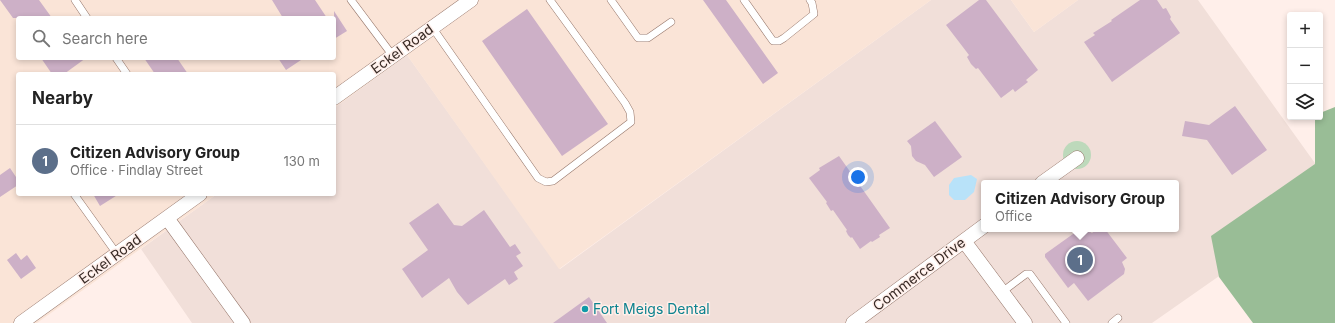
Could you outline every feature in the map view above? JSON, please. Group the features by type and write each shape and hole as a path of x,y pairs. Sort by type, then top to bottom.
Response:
{"street":[{"name":"Eckel Road","path":"336,97 470,0"},
{"path":"1046,180 1077,158"},
{"name":"Eckel Road","path":"21,323 197,196"},
{"path":"167,218 244,323"},
{"name":"Commerce Drive","path":"853,323 981,228"},
{"path":"964,241 1025,323"}],"lane":[{"path":"74,0 86,16"},
{"path":"351,0 393,56"},
{"path":"432,27 538,178 546,182 553,181 630,122 630,112 550,0"},
{"path":"611,0 638,38 648,38 671,22"},
{"path":"744,0 774,40 779,41 814,14 810,0"},
{"path":"117,60 126,72"},
{"path":"75,196 117,254"},
{"path":"1002,292 1026,274 1030,274 1066,323"}],"shaded area":[{"path":"0,0 931,0 559,269 407,55 336,107 336,72 16,72 16,196 214,196 37,323 0,323"},
{"path":"931,0 1011,0 1034,32 1078,0 1198,0 1335,191 1335,195 1152,323 192,323 141,249 214,196 336,196 336,107 407,55 560,269"},
{"path":"1011,0 1078,0 1034,32"}],"green space":[{"path":"1335,107 1335,323 1253,323 1219,277 1211,236 1315,164 1315,120 1323,120 1323,112"},
{"path":"1077,141 1087,145 1091,155 1087,165 1077,169 1067,165 1063,155 1067,145"}],"water":[{"path":"971,175 977,179 974,192 965,200 954,200 949,195 949,185 954,178"}],"building":[{"path":"0,0 39,0 51,16 16,16 16,18 13,18"},
{"path":"272,0 315,0 326,16 282,16"},
{"path":"703,0 726,0 778,73 763,84"},
{"path":"979,0 986,0 1038,70 1026,80 1028,82 1015,92 1013,89 1001,98 978,68 976,69 971,64 967,57 969,55 946,25"},
{"path":"1140,0 1157,0 1163,9 1166,8 1171,17 1170,19 1180,33 1112,82 1084,42 1095,35 1093,33"},
{"path":"527,9 608,124 562,156 482,41"},
{"path":"334,11 347,31 336,38 336,16 334,16"},
{"path":"42,60 83,60 67,72 51,72"},
{"path":"145,60 178,60 187,72 154,72"},
{"path":"279,60 301,60 286,70"},
{"path":"1235,106 1267,150 1232,175 1207,140 1182,136 1185,121 1209,125"},
{"path":"935,121 962,157 934,177 925,165 916,161 912,156 911,146 907,141"},
{"path":"839,156 890,228 879,235 880,237 872,242 871,241 860,249 852,237 851,238 848,235 847,230 833,210 831,211 826,203 827,202 809,178 820,170 819,168"},
{"path":"10,168 16,177 16,186 0,197 0,175"},
{"path":"94,196 116,196 100,206"},
{"path":"438,203 454,225 462,226 484,210 510,247 515,244 521,253 516,256 523,266 514,272 518,279 509,285 505,279 468,305 457,292 449,278 422,298 402,269 428,250 409,223"},
{"path":"1076,232 1107,232 1127,258 1122,262 1125,269 1124,274 1088,301 1074,283 1068,288 1045,257 1045,254"},
{"path":"16,253 21,260 27,255 36,268 21,279 7,260"},
{"name":"Fort Meigs Dental","path":"589,297 607,323 553,323"}],"place":[{"name":"Citizen Advisory Group","path":"1080,260"},
{"name":"Fort Meigs Dental","path":"585,309"}]}
